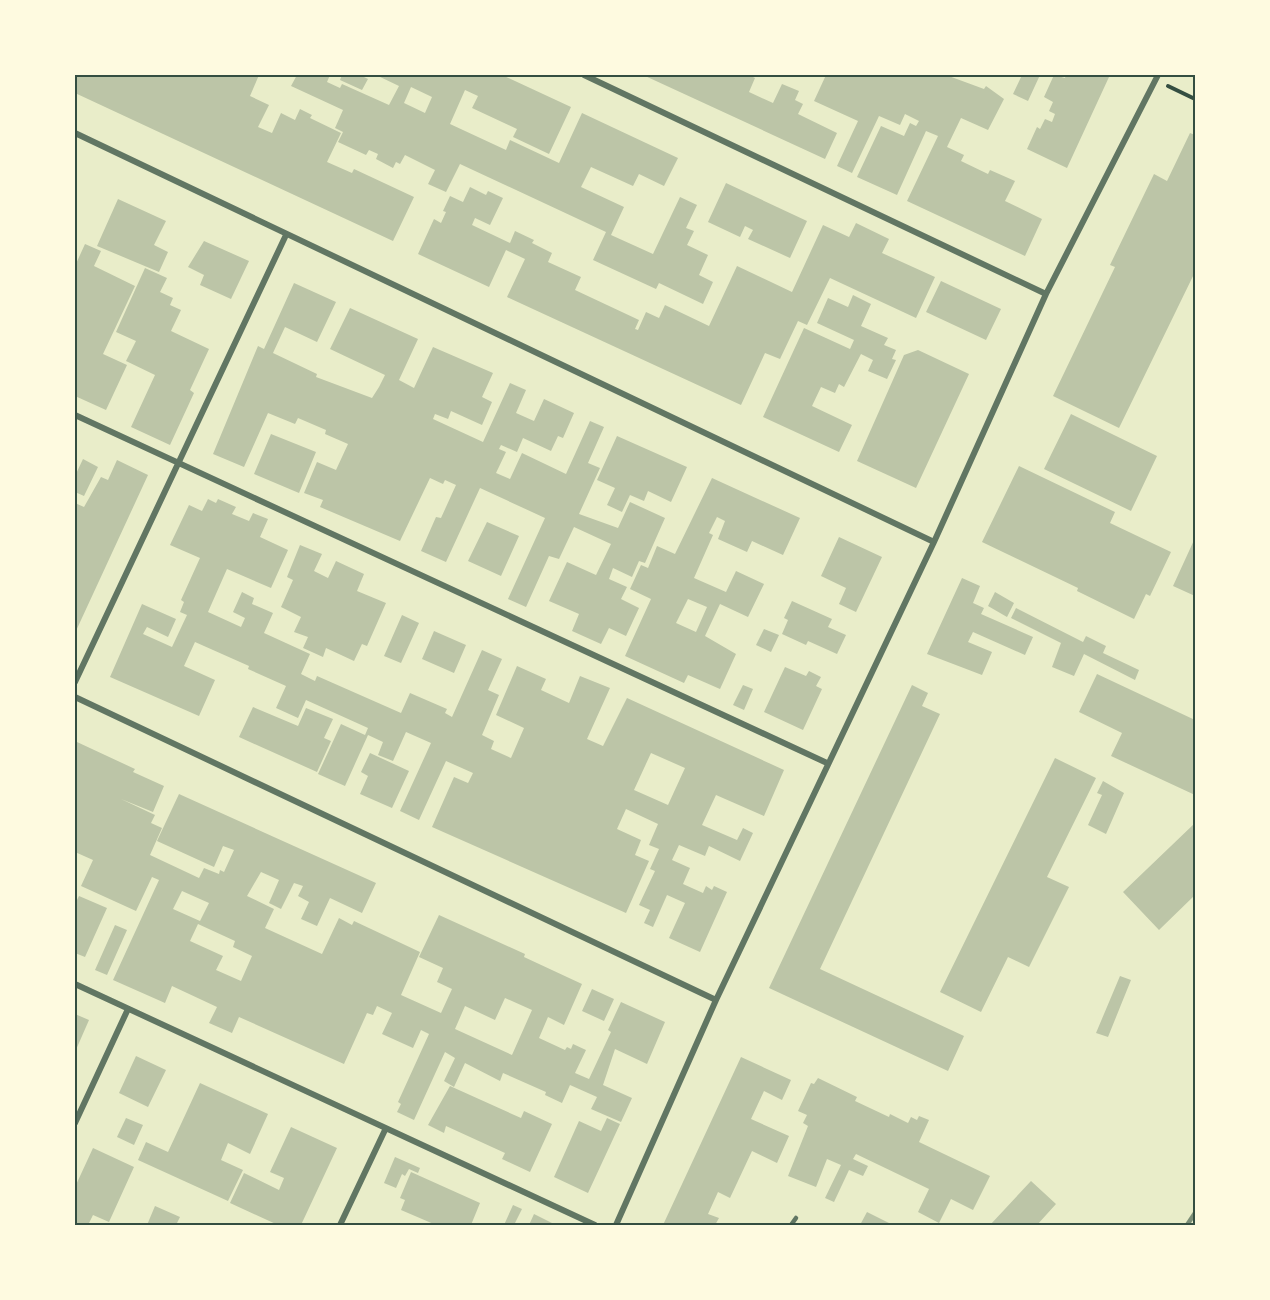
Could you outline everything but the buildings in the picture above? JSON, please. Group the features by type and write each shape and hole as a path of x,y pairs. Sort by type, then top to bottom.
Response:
{"street":[{"path":"584,75 1046,294"},
{"path":"616,1225 716,1000 934,542 1046,294 1158,75"},
{"path":"75,133 934,542"},
{"path":"75,682 286,235"},
{"path":"75,415 827,764"},
{"path":"75,697 716,1000"},
{"path":"75,984 385,1130 595,1225"},
{"path":"75,1123 128,1009"},
{"path":"340,1225 385,1130"}],"lane":[{"path":"791,1225 796,1218"}],"railway":[{"path":"1187,1225 1195,1213"}]}
